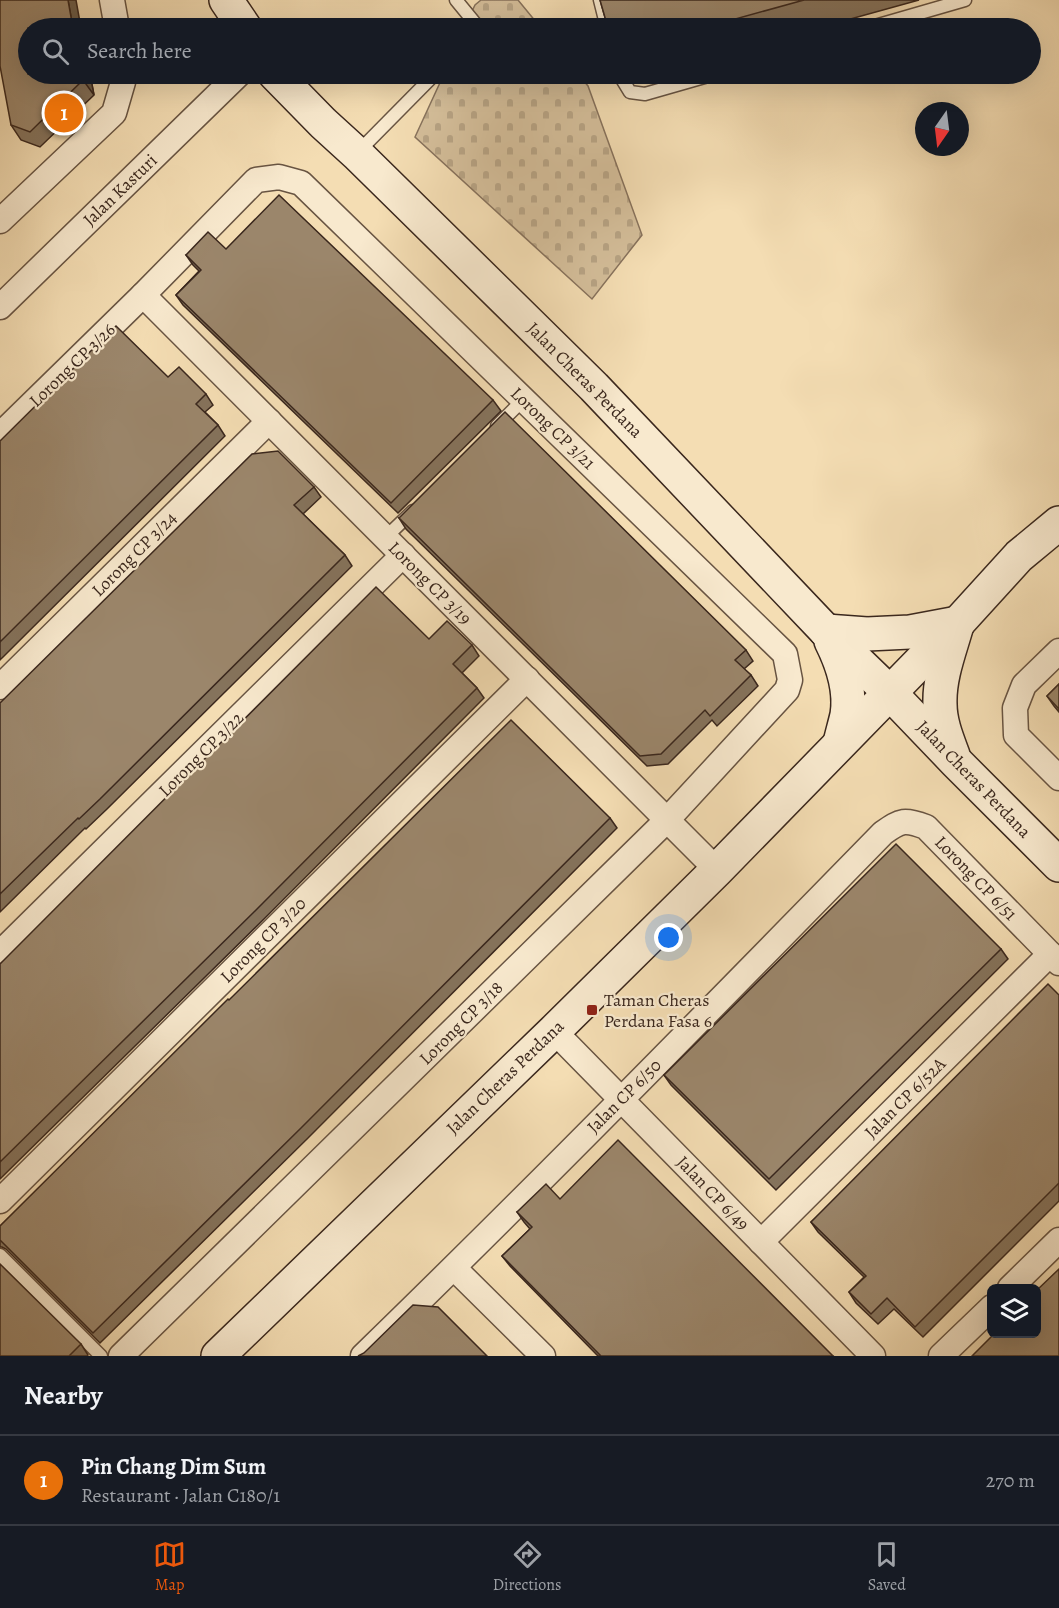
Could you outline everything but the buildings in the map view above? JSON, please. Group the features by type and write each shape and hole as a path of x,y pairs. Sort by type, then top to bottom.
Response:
{"street":[{"path":"112,0 115,18"},
{"path":"0,217 114,113 122,84"},
{"name":"Jalan Kasturi","path":"0,307 229,84"},
{"name":"Jalan Cheras Perdana","path":"285,84 594,387 826,631 1059,865"},
{"name":"Lorong CP 3/26","path":"0,435 143,296 256,180 279,177 301,183"},
{"name":"Lorong CP 3/21","path":"301,183 784,654 790,680"},
{"name":"Lorong CP 3/19","path":"143,296 717,870"},
{"name":"Lorong CP 3/24","path":"0,687 269,421"},
{"name":"Jalan Cheras Perdana","path":"218,1356 717,870 1019,556 1059,523"},
{"name":"Lorong CP 3/22","path":"0,952 403,555"},
{"path":"826,631 867,634 910,632 957,623 943,675 940,705 944,730 956,762"},
{"path":"826,631 841,660 846,686 847,713 840,743"},
{"path":"1059,651 1024,685 1015,708 1016,735 1059,778"},
{"name":"Lorong CP 3/20","path":"0,1201 527,679"},
{"name":"Lorong CP 3/18","path":"121,1356 667,820 787,690 790,680"},
{"name":"Lorong CP 6/51","path":"883,833 896,823 903,821 912,821 926,827 1054,958"},
{"name":"Jalan CP 6/50","path":"363,1356 454,1268 883,833"},
{"name":"Jalan CP 6/52A","path":"761,1242 1054,958"},
{"name":"Jalan CP 6/49","path":"554,1031 873,1356"},
{"path":"1014,1284 1059,1240"},
{"path":"454,1268 543,1356"},
{"path":"941,1356 987,1312"}],"lane":[{"path":"456,0 471,18"},
{"path":"600,0 604,18"},
{"path":"903,18 965,0"},
{"path":"357,154 425,84"},
{"path":"625,84 630,92 645,94 680,84"},
{"path":"486,437 524,399"},
{"path":"385,538 419,504"},
{"path":"0,1255 101,1356"}],"green space":[{"path":"481,0 518,0 533,18 469,18 475,5"},
{"path":"439,84 586,84 642,235 592,299 415,137"}],"place":[{"name":"Pin Chang Dim Sum","path":"64,113"},
{"name":"Taman Cheras Perdana Fasa 6","path":"592,1010"}]}
